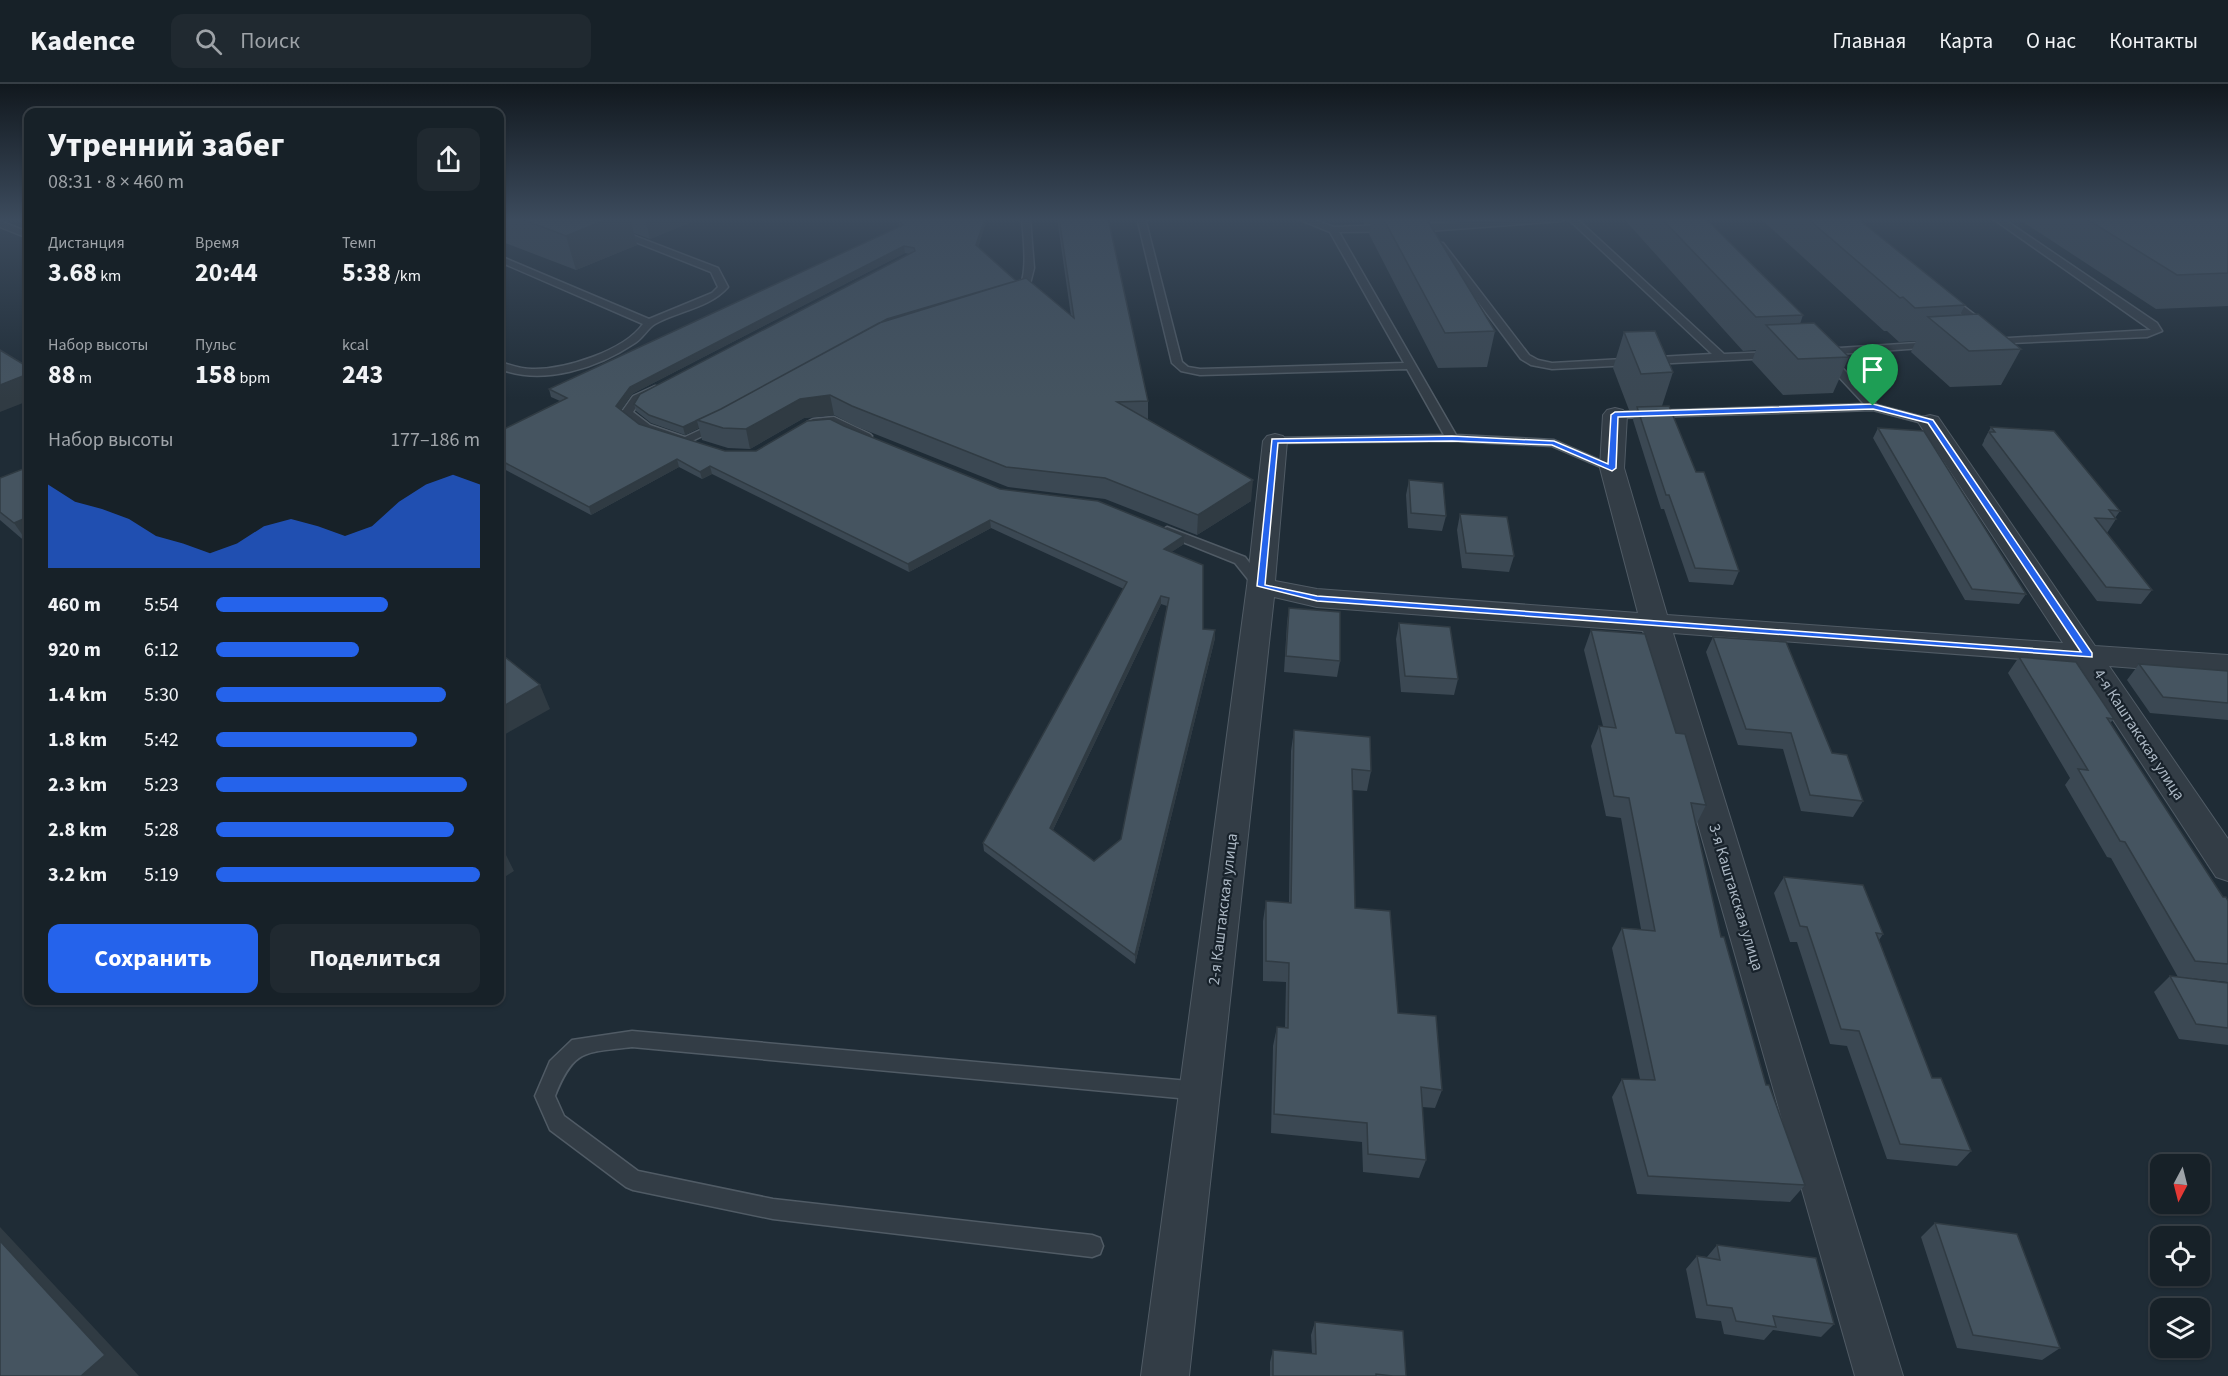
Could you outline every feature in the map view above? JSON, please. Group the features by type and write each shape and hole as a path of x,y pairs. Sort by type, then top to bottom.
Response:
{"street":[{"name":"3-я Каштакская улица","path":"1615,415 1612,468 1655,622 1879,1376"},
{"name":"4-я Каштакская улица","path":"1930,422 2228,867"},
{"name":"2-я Каштакская улица","path":"1166,1376 1261,586 1275,441"},
{"path":"1261,586 1317,598 2228,665"}],"lane":[{"path":"545,278 649,323 715,296 723,287 719,278"},
{"path":"1013,296 1023,292 1026,278"},
{"path":"1156,278 1177,363 1185,369 1200,372 1409,366"},
{"path":"1360,278 1452,438"},
{"path":"1466,278 1525,357 1535,363 1551,366 1788,354"},
{"path":"1636,278 1721,357"},
{"path":"1980,342 2147,334 2157,331 2153,325 2084,278"},
{"path":"1937,291 2002,341"},
{"path":"504,367 514,372 565,370 629,343 647,329 649,323"},
{"path":"1822,352 1946,345"},
{"path":"1812,348 1822,352 1873,406"},
{"path":"668,381 637,398 627,413 646,428 706,447"},
{"path":"1615,415 1873,406 1930,422"},
{"path":"686,441 731,419"},
{"path":"805,423 834,420 873,439"},
{"path":"1275,441 1452,438 1554,443 1612,468"},
{"path":"1154,526 1240,560 1261,586"},
{"path":"1092,1246 773,1209 633,1180 557,1123 546,1096 557,1067 579,1046 632,1039 1200,1091"}],"building":[{"path":"788,278 841,278 630,387 616,406 639,424 725,451 756,451 807,421 830,419 1000,489 1098,501 1184,536 1164,549 1203,565 1203,629 1215,630 1135,955 983,843 1127,582 990,520 908,564 710,466 700,472 677,459 589,507 504,462 504,429 567,398 549,389","holes":["1161,596 1169,598 1121,839 1094,861 1050,828"]},
{"path":"863,278 1013,278 1016,281 879,323 721,409 683,427 649,415 634,404 640,394"},
{"path":"1025,278 1074,318 1068,278 1121,278 1148,401 1117,402 1253,480 1198,515 1105,478 1006,467 852,406 830,395 800,399 746,429 723,428 697,420 887,319"},
{"path":"1416,278 1463,278 1495,331 1445,333"},
{"path":"1719,278 1766,278 1803,315 1756,317"},
{"path":"1877,278 1932,278 1965,305 1915,308 1903,297 1900,298"},
{"path":"1978,314 2021,349 1969,351 1928,317"},
{"path":"1814,323 1849,357 1798,359 1766,325"},
{"path":"1655,331 1673,372 1641,374 1624,332"},
{"path":"0,350 24,365 24,376 0,385"},
{"path":"1669,406 1696,472 1704,472 1739,571 1695,568 1669,495 1666,495 1637,407"},
{"path":"1991,427 2054,431 2120,511 2109,510 2116,519 2095,518 2152,590 2106,587 1989,432 1995,432"},
{"path":"1878,428 1924,431 2026,594 1972,589"},
{"path":"24,469 24,519 14,523 0,512 0,478"},
{"path":"1409,480 1443,483 1446,516 1411,513"},
{"path":"1460,514 1507,517 1514,556 1466,553"},
{"path":"1289,608 1340,612 1340,661 1286,656"},
{"path":"1399,623 1450,627 1458,679 1405,676"},
{"path":"1591,630 1645,634 1676,733 1685,734 1706,805 1691,803 1721,937 1724,937 1766,1085 1769,1085 1805,1185 1648,1176 1622,1079 1655,1080 1622,928 1655,931 1629,798 1614,796 1599,726 1616,728"},
{"path":"1713,637 1786,642 1832,753 1847,755 1863,801 1810,795 1791,733 1746,729"},
{"path":"504,656 540,685 504,706"},
{"path":"2019,657 2076,662 2114,719 2107,718 2223,897 2226,897 2228,901 2228,964 2195,961 2125,842 2120,841 2078,769 2088,770"},
{"path":"2139,664 2228,671 2228,703 2163,697"},
{"path":"1294,730 1370,737 1371,771 1352,769 1355,908 1390,911 1398,1013 1436,1016 1442,1090 1421,1087 1426,1160 1368,1154 1367,1123 1274,1114 1277,1027 1288,1028 1289,963 1266,961 1266,901 1291,903"},
{"path":"1784,877 1863,885 1883,934 1876,933 1932,1078 1941,1078 1971,1151 1900,1144 1859,1031 1841,1029 1807,927 1800,926"},
{"path":"2170,976 2228,983 2228,1028 2196,1024"},
{"path":"1935,1223 2017,1234 2060,1348 1973,1335"},
{"path":"0,1241 105,1355 81,1376 0,1376"},
{"path":"1717,1245 1816,1258 1834,1324 1773,1316 1776,1327 1736,1321 1732,1308 1707,1305 1697,1256 1720,1260"},
{"path":"1315,1322 1403,1331 1406,1376 1376,1374 1376,1376 1273,1376 1273,1350 1316,1354"}],"route":[{"path":"1873,406 1930,422 2088,655 1317,598 1261,586 1275,441 1452,438 1554,443 1612,468 1615,415 1873,406"}]}
